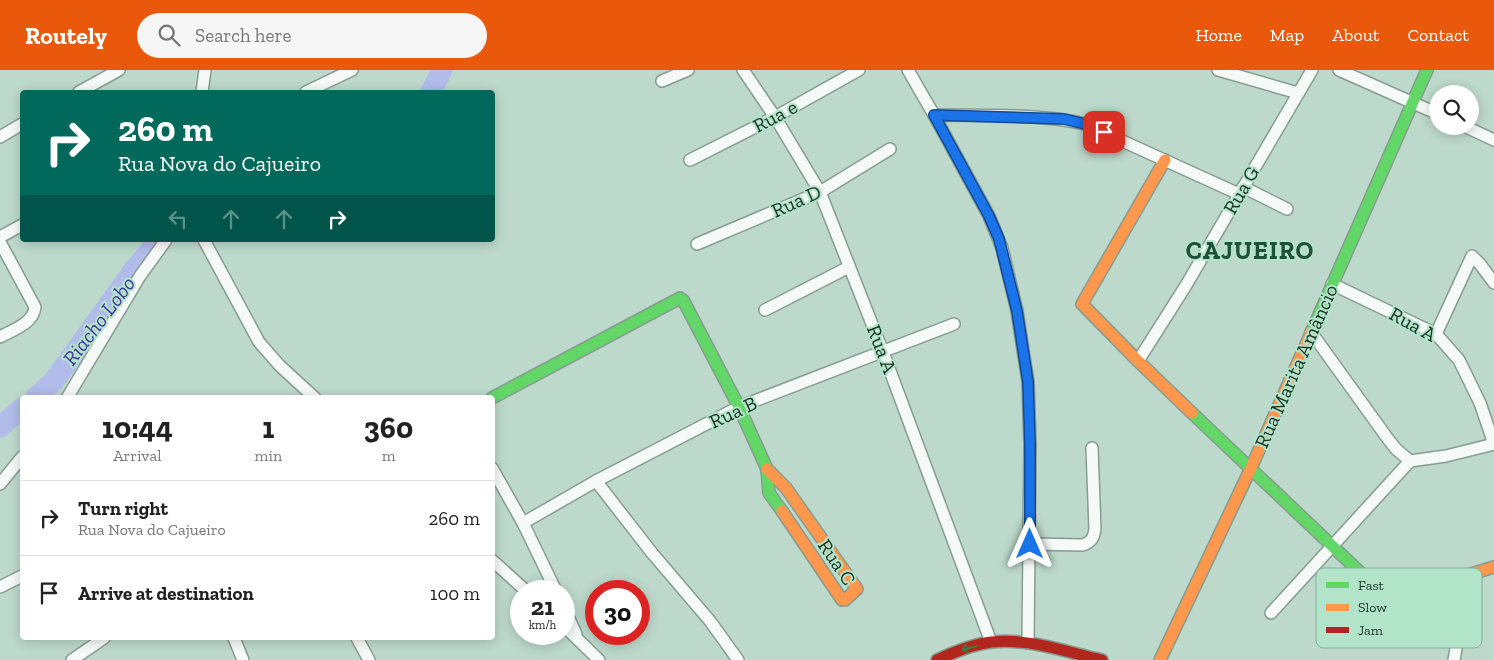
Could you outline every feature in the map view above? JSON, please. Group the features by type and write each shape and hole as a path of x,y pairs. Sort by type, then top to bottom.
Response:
{"street":[{"path":"83,90 119,70"},
{"path":"202,90 206,70"},
{"path":"310,90 352,70"},
{"path":"662,82 688,70"},
{"name":"Rua A","path":"743,70 775,116 820,192 883,352 991,642"},
{"name":"Rua e","path":"690,160 859,70"},
{"path":"908,70 992,224 1002,248 1017,311 1028,382 1030,444 1028,643"},
{"name":"Rua G","path":"1138,361 1185,287 1312,70"},
{"path":"1339,70 1429,110"},
{"name":"Rua Marita Amâncio","path":"1160,660 1251,468 1427,70"},
{"path":"1224,71 1298,94"},
{"path":"934,115 1064,119 1085,124 1165,160 1287,210"},
{"path":"0,137 20,125"},
{"path":"1479,133 1494,140"},
{"name":"Rua D","path":"697,244 820,192 890,149"},
{"path":"1165,160 1082,304 1138,361 1356,568"},
{"path":"0,237 20,226"},
{"path":"0,242 35,306 34,314 29,321 0,337"},
{"path":"69,395 140,276 165,242"},
{"path":"205,242 259,342 280,366 312,395"},
{"path":"1436,334 1472,256 1494,283"},
{"path":"765,310 849,267"},
{"name":"Rua A","path":"1332,284 1436,334 1459,360 1480,403 1494,444"},
{"name":"Rua C","path":"495,396 680,298 683,300 739,407 767,469 768,493 842,600 845,600 857,589 783,484 767,469"},
{"name":"Rua B","path":"523,523 596,481 739,407 954,324"},
{"path":"1311,332 1388,439 1410,461"},
{"path":"1271,613 1410,461 1446,456 1494,444"},
{"path":"1030,544 1083,545 1091,541 1094,529 1092,448"},
{"path":"0,484 20,459"},
{"path":"495,473 523,523 551,580"},
{"path":"596,481 652,553 710,621 738,660"},
{"path":"795,532 810,522"},
{"path":"495,563 514,580"},
{"path":"1482,571 1494,567"},
{"path":"0,587 20,577"},
{"path":"575,631 579,640"},
{"path":"575,636 599,660"},
{"path":"72,660 101,640"},
{"path":"234,640 238,658"},
{"path":"358,640 369,660"},
{"path":"937,660 958,650 991,642 1028,643 1102,660"}],"waterway":[{"name":"Riacho Lobo","path":"432,90 442,70"},
{"name":"Riacho Lobo","path":"38,395 54,381 136,267 157,242"},
{"name":"Riacho Lobo","path":"0,427 20,410"}],"traffic: fast":[{"path":"1311,333 1427,70"},
{"path":"495,396 680,298 683,300 739,407 767,469 769,493 782,511"},
{"path":"1192,413 1355,568"}],"traffic: slow":[{"path":"1165,160 1082,304 1192,413"},
{"path":"1160,660 1251,468 1311,333"},
{"path":"767,469 786,488 857,589 845,600 842,600 782,511"},
{"path":"1482,571 1494,567"}],"traffic: jam":[{"path":"937,660 957,651 978,645 1006,641 1047,646 1102,660"}],"district":[{"name":"CAJUEIRO","path":"1250,250"}],"route":[{"path":"1030,544 1028,382 1017,311 999,239 964,168 934,115 1064,119 1085,124 1104,132"}]}
